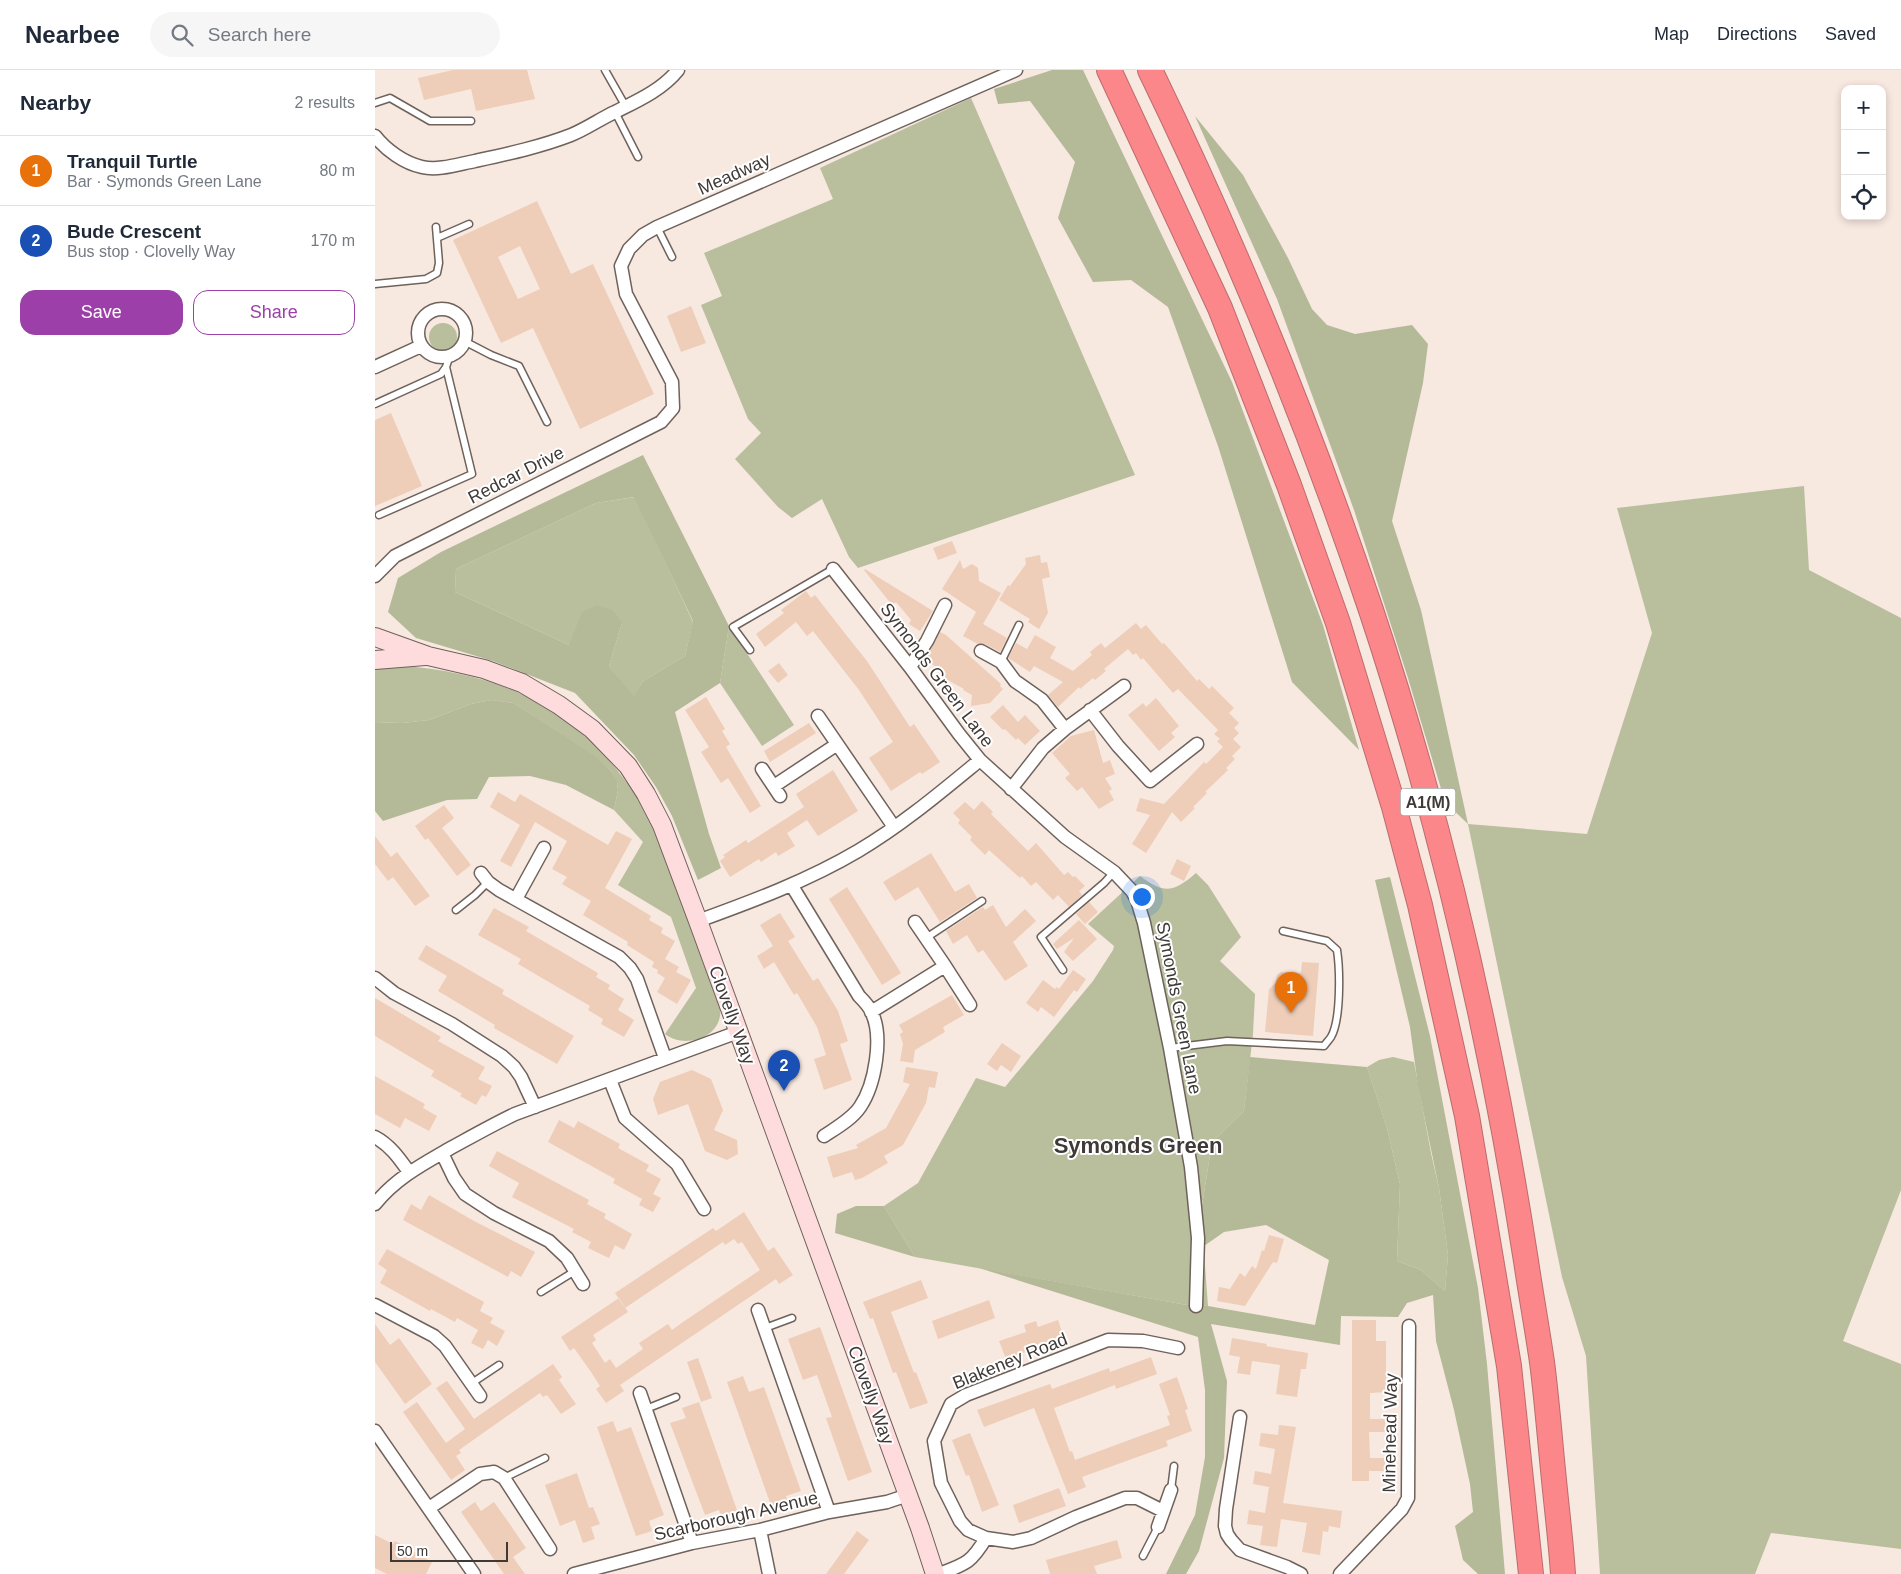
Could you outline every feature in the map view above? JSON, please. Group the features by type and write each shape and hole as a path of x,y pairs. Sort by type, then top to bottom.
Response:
{"highway":[{"name":"A1(M)","path":"1150,70 1179,130 1255,301 1302,416 1371,610 1430,811 1472,981 1501,1113 1514,1187 1542,1362 1563,1574"},
{"name":"A1(M)","path":"1110,72 1220,308 1286,476 1338,624 1396,816 1420,905 1467,1116 1479,1182 1509,1366 1531,1574"}],"street":[{"path":"375,136 391,152 409,164 424,168 452,166 513,153 572,135 659,88 678,70"},
{"name":"Meadway","path":"673,408 672,382 626,294 621,266 629,249 643,235 657,227 1016,70"},
{"path":"441,309 457,314 465,328 464,342 448,361 429,354 421,346 418,330 420,322 426,315 441,309"},
{"path":"375,367 421,346"},
{"name":"Redcar Drive","path":"375,576 395,556 661,422 673,408"},
{"name":"Symonds Green Lane","path":"833,569 980,760 1065,837 1114,872 1132,891 1137,900 1144,923 1170,1048 1191,1167 1198,1238 1196,1306"},
{"path":"910,667 927,641 945,605"},
{"name":"Clovelly Way","path":"375,637 428,656 484,669 522,683 559,705 592,729 628,766 646,794 662,825 698,921 935,1574"},
{"path":"981,651 1001,662 1015,681 1042,700 1065,729"},
{"name":"Clovelly Way","path":"375,660 401,660 428,656"},
{"path":"1011,789 1043,748 1065,729 1124,686"},
{"path":"1090,710 1118,746 1150,781 1197,744"},
{"path":"818,716 894,827"},
{"path":"762,769 777,791 836,744"},
{"path":"698,921 792,886 858,851 933,799 980,760"},
{"path":"515,898 543,848"},
{"path":"484,877 499,890 619,957 630,968 637,979 665,1058"},
{"path":"792,886 859,996 871,1012 878,1049 875,1070 868,1093 859,1109 824,1136"},
{"path":"915,922 970,1006"},
{"path":"871,1012 945,966"},
{"path":"375,978 393,993 452,1024 502,1056 514,1067 521,1077 535,1108"},
{"path":"375,1204 387,1190 409,1172 515,1114 738,1032"},
{"path":"610,1080 625,1118 677,1164 704,1209"},
{"path":"375,1137 385,1142 409,1172"},
{"path":"442,1153 454,1178 465,1194 494,1213 549,1241 567,1258 583,1284"},
{"path":"375,1305 434,1336 445,1346 480,1396"},
{"path":"758,1310 829,1512"},
{"name":"Minehead Way","path":"1340,1574 1402,1509 1408,1498 1409,1326"},
{"name":"Blakeney Road","path":"1163,1511 1137,1498 1125,1498 1076,1517 1031,1538 1013,1542 986,1538 968,1530 959,1521 941,1483 934,1441 951,1404 966,1395 1108,1340 1143,1341 1178,1348"},
{"path":"640,1393 692,1543"},
{"path":"1240,1417 1226,1509 1225,1526 1227,1534 1240,1550 1301,1574"},
{"path":"375,1431 475,1574"},
{"path":"429,1508 480,1474 494,1472 503,1478 550,1549"},
{"path":"1158,1527 1171,1490"},
{"name":"Scarborough Avenue","path":"574,1574 692,1543 760,1530 829,1512 887,1502 908,1496"},
{"path":"760,1530 769,1574"},
{"path":"939,1574 961,1566 973,1558 986,1538"}],"lane":[{"path":"605,70 638,157"},
{"path":"375,103 390,98 430,121 471,121"},
{"path":"437,238 469,224"},
{"path":"375,284 426,279 437,273 439,263 436,227"},
{"path":"657,227 672,257"},
{"path":"464,342 519,366 547,422"},
{"path":"375,404 441,374 448,361"},
{"path":"379,515 472,474 448,361"},
{"path":"750,650 733,627 833,569"},
{"path":"1001,662 1019,625"},
{"path":"1063,970 1041,937 1104,884 1114,872"},
{"path":"455,910 475,895 484,877"},
{"path":"926,938 982,901"},
{"path":"1170,1048 1227,1040 1324,1046 1334,1031 1339,996 1340,968 1337,950 1327,941 1283,931"},
{"path":"541,1292 575,1271"},
{"path":"765,1328 792,1318"},
{"path":"472,1383 499,1366"},
{"path":"646,1409 676,1397"},
{"path":"503,1478 545,1458"},
{"path":"1171,1490 1174,1466"},
{"path":"1143,1556 1158,1527"}],"green space":[{"path":"1052,70 1083,70 1232,382 1323,625 1359,750 1292,682 1218,446 1168,307 1131,280 1093,282 1058,218 1075,162 1030,101 998,104 994,89"},
{"path":"971,98 1135,475 858,568 849,557 822,499 792,518 778,507 735,459 761,433 748,419 701,305 722,296 704,253 833,199 820,168"},
{"path":"1195,116 1243,175 1288,258 1312,309 1327,325 1355,334 1412,325 1428,344 1423,383 1392,521 1421,610 1468,824 1445,802 1408,678 1354,510 1277,299"},
{"path":"443,323 453,327 457,337 453,347 443,351 433,347 429,337 433,327"},
{"path":"643,455 729,626 720,683 675,712 709,834 721,868 698,880 672,816 656,787 634,755 575,693 493,661 416,638 388,612 398,578 441,552","holes":["634,497 693,621 685,656 643,681 634,696 609,666 622,623 613,611 597,605 582,612 569,645 455,592 456,569 596,503"]},
{"path":"1804,486 1809,570 1901,618 1901,1190 1843,1341 1901,1364 1901,1549 1771,1533 1755,1574 1600,1574 1586,1356 1562,1277 1468,824 1587,834 1652,633 1617,508"},
{"path":"635,497 693,622 685,656 643,681 634,697 609,666 622,623 569,645 455,592 456,569 596,503"},
{"path":"729,626 794,725 762,746 720,683"},
{"path":"403,666 446,671 486,681 522,694 555,712 584,735 611,763 635,795 657,833 720,1008 720,1018 716,1027 710,1033 701,1038 683,1041 673,1039 665,1034 696,988 671,917 618,885 643,842 614,810 618,790 617,782 611,771 594,756 514,703 491,700 471,704 429,720 402,723 375,722 375,668"},
{"path":"491,700 514,703 595,756 611,771 617,781 618,790 614,810 566,785 530,776 489,777 477,799 447,800 383,821 375,811 375,722 402,723 429,720 471,704"},
{"name":"Symonds Green","path":"1196,873 1208,885 1241,937 1220,961 1255,994 1253,1034 1244,1111 1212,1142 1201,1212 1208,1306 1187,1305 915,1257 884,1206 918,1183 976,1078 1005,1087 1093,981 1114,946 1088,924 1140,876 1156,886 1168,889 1188,880"},
{"path":"1390,877 1430,1036 1478,1288 1487,1364 1505,1574 1478,1574 1463,1560 1455,1526 1473,1512 1470,1484 1454,1410 1436,1341 1433,1295 1407,1303 1398,1317 1341,1316 1340,1345 1211,1324 1227,1381 1224,1458 1199,1551 1186,1574 1166,1574 1195,1515 1205,1457 1205,1390 1198,1337 979,1268 1187,1305 1208,1306 1315,1325 1329,1260 1266,1225 1224,1232 1204,1246 1201,1212 1212,1142 1244,1111 1250,1057 1367,1067 1387,1128 1400,1184 1397,1261 1421,1270 1445,1291 1448,1255 1439,1188 1418,1086 1410,1027 1375,880"},
{"path":"1393,1057 1414,1062 1439,1188 1448,1255 1445,1291 1421,1270 1397,1261 1400,1184 1387,1128 1367,1067 1379,1060"},
{"path":"856,1206 884,1206 915,1257 835,1233 837,1214"}],"building":[{"path":"453,70 527,70 535,99 476,111 471,89 424,100 418,78"},
{"path":"537,201 571,274 593,264 654,394 580,429 533,328 501,343 453,240","holes":["520,246 540,289 518,299 498,257"]},
{"path":"691,306 706,343 681,352 667,316"},
{"path":"391,413 422,486 375,506 375,420"},
{"path":"952,541 957,553 938,560 933,548"},
{"path":"1040,555 1041,563 1047,562 1050,577 1042,579 1048,613 1039,629 1028,622 1030,619 999,600 1008,585 1010,586 1026,564 1025,558"},
{"path":"960,560 963,569 972,564 978,568 979,581 1001,593 983,624 1007,638 1000,652 963,636 976,612 942,589"},
{"path":"865,569 933,611 920,631 909,624 911,620 896,602 892,605"},
{"path":"806,591 811,598 815,595 867,661 910,727 914,724 940,762 922,774 920,772 891,791 869,758 893,742 859,690 813,631 807,636 796,622 765,647 756,634 784,613 781,610"},
{"path":"1136,623 1141,629 1146,625 1197,681 1199,679 1209,689 1212,686 1234,708 1229,713 1239,723 1234,728 1239,733 1233,739 1241,747 1232,756 1235,759 1226,768 1228,770 1205,792 1207,793 1181,822 1172,812 1146,853 1132,844 1150,815 1136,811 1140,798 1164,804 1204,762 1206,764 1223,747 1217,741 1220,739 1214,734 1218,730 1178,689 1173,693 1143,658 1141,660 1136,653 1133,655 1128,649 1104,669 1106,671 1095,680 1093,678 1080,689 1079,687 1058,707 1048,695 1063,682 1034,666 1030,672 1008,658 1016,643 1027,649 1035,635 1056,647 1050,658 1073,671 1092,655 1090,652 1101,643 1105,648"},
{"path":"940,632 946,635 1001,684 1000,686 1003,689 990,703 971,706 972,695 942,677 945,672 925,660"},
{"path":"779,663 788,675 778,683 768,671"},
{"path":"706,697 725,729 722,731 730,744 726,747 761,806 750,813 728,778 721,783 701,752 709,747 685,710"},
{"path":"1156,698 1179,726 1171,733 1175,737 1159,751 1128,715 1143,703 1146,707"},
{"path":"1003,705 1018,722 1025,715 1040,731 1025,745 1018,738 1016,740 1005,729 1003,730 990,717"},
{"path":"809,723 816,733 770,762 764,751"},
{"path":"1094,730 1103,763 1110,760 1115,774 1105,778 1112,789 1109,791 1114,800 1099,809 1082,787 1077,791 1065,778 1070,774 1052,753 1071,736"},
{"path":"833,770 858,811 818,836 807,820 787,833 795,846 778,856 776,852 761,862 759,859 730,877 720,861 725,857 723,855 746,840 748,843 804,807 796,794"},
{"path":"498,792 515,802 520,794 608,845 616,831 632,839 605,888 651,916 649,920 663,928 661,933 675,941 665,959 679,967 676,972 691,980 677,1004 657,992 665,978 657,973 658,970 652,967 654,962 627,945 628,942 583,915 591,901 562,884 567,877 552,869 567,841 535,822 511,867 500,861 520,825 490,807"},
{"path":"982,801 993,812 991,814 1028,851 1036,843 1064,875 1068,872 1073,877 1075,876 1085,886 1079,891 1082,895 1069,907 1058,895 1053,900 1036,882 1031,886 1022,876 1020,878 989,850 985,855 970,840 972,837 958,823 960,820 953,813 965,802 974,810"},
{"path":"444,805 454,818 442,828 471,865 457,876 428,838 425,840 415,826"},
{"path":"375,836 391,857 397,852 430,896 415,906 393,877 388,881 375,864"},
{"path":"931,853 955,892 969,884 977,898 940,922 918,887 895,901 883,882"},
{"path":"1177,859 1191,866 1184,881 1170,874"},
{"path":"847,887 901,973 882,985 829,899"},
{"path":"1089,902 1098,912 1085,924 1076,914"},
{"path":"993,905 1006,927 1025,909 1036,921 1013,942 1028,966 1005,981 983,950 978,953 967,935 953,944 946,931 983,907 985,910"},
{"path":"494,908 529,927 526,931 598,973 596,977 610,985 608,989 624,999 618,1010 634,1020 624,1037 601,1024 603,1019 588,1010 590,1006 518,964 521,959 478,935"},
{"path":"780,913 795,937 788,941 813,981 818,978 838,1011 848,1041 840,1044 852,1080 824,1090 814,1059 826,1055 817,1027 797,993 794,995 774,962 764,969 757,956 773,946 760,925"},
{"path":"1079,920 1097,939 1073,961 1064,952 1074,938 1057,949 1053,944"},
{"path":"426,945 504,990 502,994 574,1036 557,1064 494,1028 495,1025 438,991 447,976 418,959"},
{"path":"1302,962 1319,963 1313,1036 1265,1032 1269,989 1276,983 1277,975 1281,972 1301,973"},
{"path":"1073,970 1086,979 1077,992 1074,990 1054,1017 1041,1007 1038,1012 1026,1003 1043,980 1055,989 1057,987 1059,989"},
{"path":"952,995 964,1015 943,1027 945,1032 915,1050 913,1063 900,1061 903,1044 900,1034 903,1032 899,1025"},
{"path":"375,998 441,1037 438,1041 485,1067 478,1079 492,1086 486,1097 482,1095 476,1105 460,1096 462,1094 431,1076 434,1071 375,1036"},
{"path":"1002,1043 1021,1056 1011,1072 1001,1065 997,1071 987,1064"},
{"path":"906,1067 938,1072 935,1088 929,1087 926,1103 903,1145 884,1156 888,1163 862,1178 855,1180 852,1172 833,1178 827,1157 858,1148 856,1145 886,1128 910,1084 903,1082"},
{"path":"692,1070 711,1079 723,1110 714,1130 737,1140 738,1154 727,1160 705,1151 688,1104 658,1115 653,1099 660,1082"},
{"path":"375,1076 425,1104 423,1108 437,1116 429,1131 405,1118 400,1128 375,1114"},
{"path":"559,1120 574,1128 578,1121 620,1144 618,1148 649,1165 646,1171 661,1179 653,1194 661,1198 653,1212 639,1205 642,1199 613,1183 615,1179 548,1142"},
{"path":"497,1151 589,1200 587,1204 606,1214 604,1218 632,1234 624,1250 615,1245 609,1258 588,1248 591,1242 572,1232 574,1229 512,1197 519,1183 489,1166"},
{"path":"429,1195 474,1221 535,1252 521,1277 511,1271 508,1277 403,1220 411,1204 421,1210"},
{"path":"744,1212 768,1251 774,1247 793,1275 779,1284 776,1279 620,1385 624,1391 606,1403 596,1389 600,1386 591,1372 574,1348 570,1351 561,1337 619,1298 615,1293 713,1228 716,1231","holes":["734,1239 738,1244 742,1242 760,1270 672,1330 668,1324 639,1343 643,1349 616,1368 610,1359 605,1363 592,1343 596,1340 593,1335 628,1312 625,1308 723,1242 725,1245"]},
{"path":"1269,1235 1284,1239 1277,1263 1273,1262 1245,1306 1217,1301 1219,1287 1230,1289 1240,1273 1245,1277 1252,1266 1256,1269"},
{"path":"387,1249 484,1302 480,1311 493,1318 490,1323 505,1331 497,1346 488,1340 483,1349 471,1343 478,1330 457,1318 455,1322 431,1309 430,1311 380,1283 387,1270 378,1264"},
{"path":"921,1280 928,1298 891,1312 914,1373 916,1372 928,1403 910,1409 896,1372 893,1373 873,1318 870,1319 863,1302"},
{"path":"989,1300 995,1318 938,1339 932,1321"},
{"path":"1058,1320 1064,1338 1006,1359 999,1341 1026,1332 1024,1325 1036,1321 1038,1327"},
{"path":"1352,1320 1376,1320 1376,1341 1386,1341 1386,1392 1370,1393 1370,1419 1385,1419 1385,1432 1369,1432 1370,1458 1385,1458 1385,1471 1369,1471 1369,1481 1352,1481"},
{"path":"375,1324 390,1345 399,1338 432,1384 405,1404 375,1362"},
{"path":"820,1327 872,1472 848,1481 826,1418 832,1417 817,1375 803,1380 788,1339"},
{"path":"1232,1338 1308,1353 1306,1369 1301,1369 1297,1397 1276,1394 1280,1365 1252,1361 1250,1375 1237,1373 1240,1357 1229,1355"},
{"path":"1151,1357 1157,1374 1116,1389 1115,1385 1054,1408 1070,1452 1072,1451 1075,1460 1170,1425 1167,1416 1170,1415 1159,1384 1177,1377 1188,1409 1185,1410 1192,1431 1166,1441 1168,1446 1082,1477 1086,1487 1068,1494 1034,1408 984,1427 977,1410 1050,1384 1052,1389 1109,1368 1110,1372"},
{"path":"698,1358 712,1398 701,1402 687,1362"},
{"path":"553,1364 562,1377 559,1380 576,1404 561,1414 547,1395 543,1397 540,1393 459,1450 461,1453 456,1456 465,1470 451,1480 403,1412 417,1402 446,1443 465,1429 436,1388 447,1381 474,1419"},
{"path":"743,1376 749,1392 764,1387 801,1491 786,1496 789,1505 773,1511 727,1382"},
{"path":"699,1402 738,1513 722,1519 719,1510 705,1515 670,1423 686,1418 682,1408"},
{"path":"613,1421 617,1432 631,1427 664,1515 649,1521 652,1531 636,1536 597,1427"},
{"path":"1279,1425 1296,1427 1283,1503 1342,1511 1340,1528 1329,1526 1328,1532 1323,1531 1320,1555 1302,1552 1307,1523 1281,1519 1277,1547 1260,1545 1263,1526 1247,1524 1249,1510 1265,1513 1269,1487 1253,1484 1255,1471 1271,1474 1275,1449 1259,1446 1261,1433 1278,1435"},
{"path":"970,1433 999,1505 982,1512 969,1475 966,1476 952,1440"},
{"path":"577,1473 589,1508 593,1507 600,1524 591,1527 595,1539 583,1543 575,1520 560,1526 545,1485"},
{"path":"1059,1488 1066,1506 1019,1523 1013,1505"},
{"path":"475,1502 481,1511 494,1502 507,1520 526,1548 513,1557 525,1574 504,1574 461,1512"},
{"path":"857,1531 869,1540 844,1574 826,1574"},
{"path":"375,1535 393,1544 395,1541 432,1562 426,1574 387,1574 375,1568"},
{"path":"1117,1540 1122,1558 1094,1566 1097,1574 1050,1574 1046,1560"}],"place":[{"name":"Tranquil Turtle","path":"1291,1013"},
{"name":"Bude Crescent","path":"784,1091"}],"district":[{"name":"Symonds Green","path":"1138,1145"}]}
